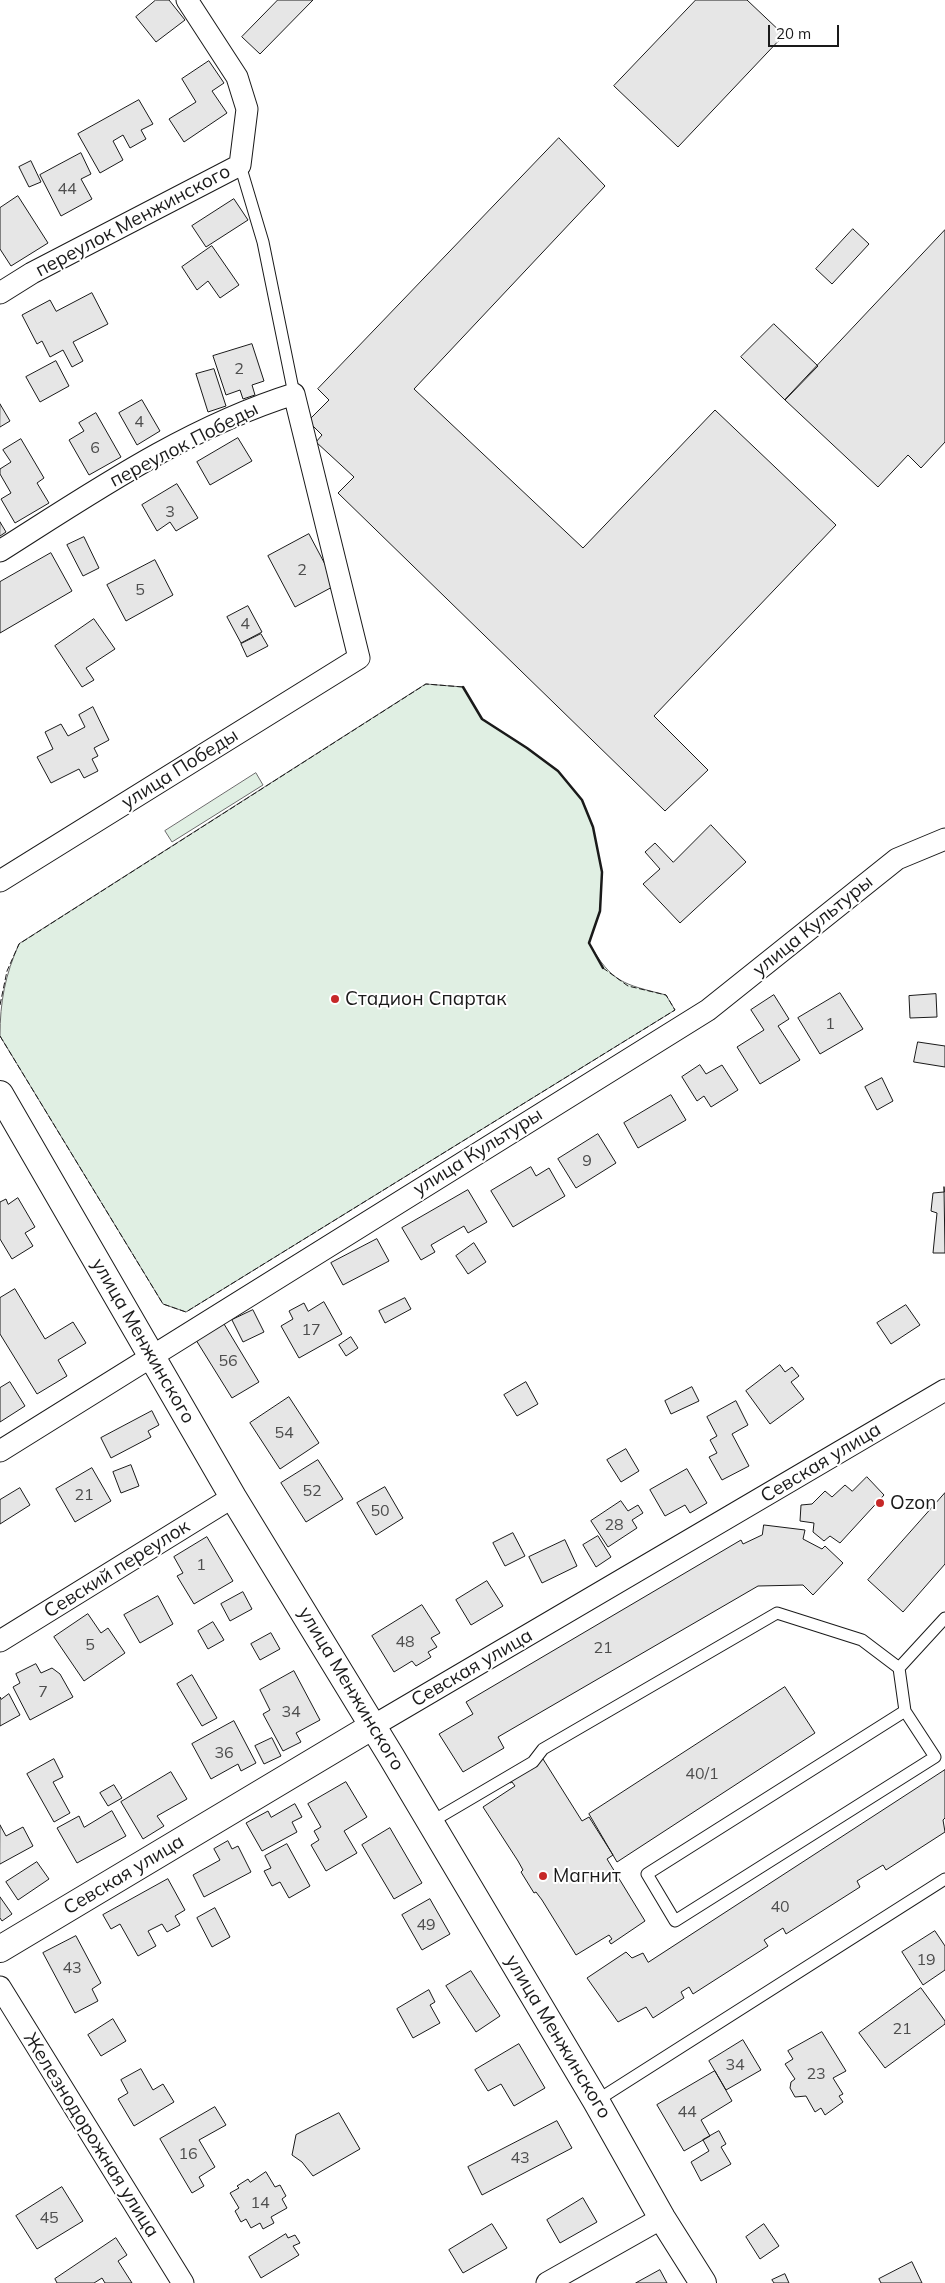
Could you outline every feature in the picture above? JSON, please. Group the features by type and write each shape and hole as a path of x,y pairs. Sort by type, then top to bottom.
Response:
{"street":[{"name":"переулок Менжинского","path":"0,293 32,273 240,165 247,110 237,77 187,0"},
{"name":"переулок Победы","path":"0,551 89,495 194,435 263,404 294,394"},
{"name":"улица Победы","path":"0,881 359,658 294,394"},
{"name":"улица Культуры","path":"0,1451 708,1010 897,859 943,843"},
{"name":"улица Менжинского","path":"0,1094 233,1497 374,1726 596,2100 662,2218 703,2283"},
{"name":"Севская улица","path":"0,1949 374,1726 945,1390"},
{"name":"Севский переулок","path":"0,1641 233,1497"},
{"name":"Железнодорожная улица","path":"0,1987 183,2283"},
{"path":"547,2283 662,2218"}],"lane":[{"path":"240,165 264,242 294,394"},
{"path":"431,1822 533,1762 543,1749 777,1613 862,1640 899,1668 905,1711 935,1757 675,1921 647,1874 905,1711"},
{"path":"899,1668 945,1618"},
{"path":"596,2100 945,1879"}],"green space":[{"name":"Стадион Спартак","path":"426,684 463,687 482,719 558,771 582,800 593,827 602,872 600,911 589,943 612,974 620,980 639,988 666,995 675,1010 186,1312 163,1304 0,1036 4,989 19,944"},
{"path":"256,773 263,785 172,842 165,831"}],"building":[{"path":"156,0 169,0 185,20 156,42 136,17"},
{"path":"278,0 313,0 260,54 242,37"},
{"path":"696,0 747,0 784,35 678,147 614,86"},
{"path":"209,61 224,83 212,91 227,113 184,142 169,119 196,102 182,79"},
{"path":"139,100 153,124 141,130 146,139 130,148 123,135 113,141 123,160 100,173 78,134"},
{"path":"559,138 605,186 414,389 583,548 715,410 836,525 654,716 708,770 665,811 338,493 354,477 316,442 322,435 308,421 329,400 318,389"},
{"path":"81,153 91,174 81,179 92,199 61,216 40,175"},
{"path":"31,161 41,182 29,187 19,167"},
{"path":"18,196 48,243 11,266 0,249 0,208"},
{"path":"234,199 248,220 206,247 192,226"},
{"path":"853,229 869,244 832,284 816,269"},
{"path":"945,230 945,442 921,468 908,455 878,487 785,400"},
{"path":"212,246 239,285 220,298 208,281 197,290 182,267"},
{"path":"92,293 108,324 73,342 83,361 72,367 63,350 50,357 42,341 37,344 22,315 50,300 56,311"},
{"path":"774,324 818,366 785,400 741,357"},
{"path":"252,344 264,381 252,385 255,395 243,399 240,390 226,395 213,356"},
{"path":"56,361 69,386 40,402 26,377"},
{"path":"214,369 226,406 208,412 196,374"},
{"path":"142,400 160,431 137,445 119,413"},
{"path":"0,404 10,421 0,427"},
{"path":"96,413 121,457 89,475 69,440 84,431 79,423"},
{"path":"238,438 252,461 210,485 197,462"},
{"path":"21,439 44,478 37,483 49,503 15,523 1,499 11,493 0,474 0,469 11,462 3,450"},
{"path":"177,484 198,518 176,531 170,522 157,531 142,505"},
{"path":"0,522 6,532 0,536"},
{"path":"309,534 336,585 295,607 268,556"},
{"path":"84,537 99,568 83,576 67,545"},
{"path":"51,553 72,591 0,633 0,582"},
{"path":"155,560 173,595 126,621 107,585"},
{"path":"248,606 262,632 241,643 227,617"},
{"path":"94,619 115,649 86,668 94,680 82,687 55,646"},
{"path":"261,634 268,646 247,657 241,644"},
{"path":"93,707 109,740 94,748 98,756 92,759 98,771 84,778 79,769 51,783 37,757 53,749 45,732 61,724 68,736 85,727 79,715"},
{"path":"711,825 746,862 680,923 643,884 660,869 645,852 655,843 673,862"},
{"path":"840,993 863,1029 820,1054 798,1018"},
{"path":"936,994 937,1017 910,1018 909,996"},
{"path":"774,995 789,1019 778,1026 800,1060 760,1084 737,1047 764,1030 751,1010"},
{"path":"918,1042 945,1046 945,1067 914,1062"},
{"path":"700,1065 706,1074 722,1065 738,1090 711,1107 704,1096 697,1101 682,1077"},
{"path":"882,1078 893,1101 877,1110 865,1087"},
{"path":"671,1095 686,1120 638,1148 624,1123"},
{"path":"598,1134 616,1163 576,1188 558,1159"},
{"path":"531,1167 536,1176 549,1168 565,1196 513,1227 491,1191"},
{"path":"944,1187 945,1253 933,1253 937,1213 931,1211 933,1193 944,1192"},
{"path":"468,1190 487,1222 468,1233 464,1226 431,1245 435,1252 421,1260 402,1228"},
{"path":"18,1198 35,1227 25,1233 33,1246 12,1259 0,1239 0,1202 6,1199 8,1204"},
{"path":"377,1239 389,1261 343,1285 331,1263"},
{"path":"474,1243 486,1262 468,1274 456,1256"},
{"path":"15,1289 45,1339 73,1322 86,1343 58,1360 67,1376 37,1394 0,1334 0,1298"},
{"path":"405,1298 411,1309 385,1323 379,1311"},
{"path":"324,1302 342,1334 299,1358 281,1326 293,1319 289,1311 304,1303 308,1311"},
{"path":"906,1305 920,1325 891,1344 877,1323"},
{"path":"253,1310 264,1332 243,1342 232,1320"},
{"path":"224,1324 259,1382 232,1398 196,1340"},
{"path":"351,1337 358,1348 346,1356 339,1345"},
{"path":"780,1365 785,1372 792,1367 799,1376 791,1382 804,1399 770,1424 746,1391"},
{"path":"10,1382 25,1406 0,1422 0,1388"},
{"path":"526,1382 538,1404 517,1416 504,1395"},
{"path":"692,1387 699,1401 671,1414 665,1401"},
{"path":"289,1397 319,1443 280,1469 250,1423"},
{"path":"736,1401 748,1425 732,1434 749,1466 722,1480 709,1457 717,1453 710,1440 717,1436 707,1417"},
{"path":"152,1411 159,1425 148,1431 151,1437 111,1458 101,1438"},
{"path":"626,1449 639,1471 621,1482 607,1460"},
{"path":"318,1460 343,1499 306,1522 281,1483"},
{"path":"131,1465 139,1486 121,1493 113,1472"},
{"path":"92,1468 111,1501 75,1522 56,1489"},
{"path":"687,1469 707,1503 690,1513 685,1505 665,1516 650,1490"},
{"path":"867,1477 884,1495 840,1543 830,1536 824,1541 813,1532 814,1523 800,1521 801,1505 812,1504 825,1491 832,1497 845,1485 852,1491"},
{"path":"385,1487 403,1518 376,1535 357,1503"},
{"path":"20,1488 30,1505 0,1524 0,1500"},
{"path":"945,1493 945,1564 903,1612 868,1580"},
{"path":"621,1501 628,1511 638,1505 643,1513 632,1520 637,1528 608,1547 591,1521"},
{"path":"764,1525 805,1530 803,1539 822,1549 825,1546 843,1563 813,1595 803,1585 758,1586 498,1737 504,1748 463,1772 439,1734 473,1714 466,1702 741,1540 743,1544 762,1535"},
{"path":"513,1533 525,1556 505,1566 493,1543"},
{"path":"598,1536 611,1557 596,1567 583,1545"},
{"path":"207,1537 233,1581 194,1604 177,1576 183,1573 174,1557"},
{"path":"565,1540 577,1566 542,1583 529,1557"},
{"path":"487,1581 503,1606 471,1625 456,1600"},
{"path":"243,1592 252,1609 230,1621 221,1604"},
{"path":"158,1596 173,1624 140,1643 124,1615"},
{"path":"422,1605 440,1633 431,1638 437,1647 428,1652 431,1657 416,1666 412,1661 394,1672 372,1636"},
{"path":"88,1614 101,1633 108,1628 125,1653 84,1681 54,1637"},
{"path":"213,1622 224,1640 208,1649 198,1631"},
{"path":"271,1633 280,1649 260,1660 251,1644"},
{"path":"36,1664 41,1673 52,1668 60,1674 73,1697 30,1720 13,1687 20,1683 16,1674"},
{"path":"294,1671 320,1720 296,1733 301,1742 283,1751 263,1714 270,1710 260,1690"},
{"path":"192,1675 217,1718 202,1726 177,1684"},
{"path":"785,1687 815,1733 617,1862 589,1814"},
{"path":"9,1694 20,1715 0,1726 0,1697 1,1699"},
{"path":"234,1721 256,1763 241,1771 238,1764 211,1779 192,1744"},
{"path":"272,1738 281,1756 264,1764 255,1746"},
{"path":"54,1759 63,1777 53,1782 70,1813 54,1822 27,1774"},
{"path":"543,1759 582,1821 589,1817 613,1855 607,1859 645,1921 611,1944 609,1941 612,1939 609,1935 576,1955 542,1900 536,1892 534,1893 521,1872 523,1870 518,1861 483,1807 515,1786 512,1782 508,1781"},
{"path":"945,1770 945,1818 943,1820 945,1832 886,1870 883,1865 857,1881 860,1887 786,1934 783,1928 764,1940 768,1946 693,1994 689,1987 681,1992 684,1998 653,2018 646,2007 618,2022 587,1978 626,1952 632,1958 643,1953 648,1962"},
{"path":"171,1772 187,1799 157,1816 164,1826 143,1839 121,1802"},
{"path":"346,1782 367,1817 344,1831 357,1853 326,1871 311,1845 319,1840 314,1831 321,1827 308,1804"},
{"path":"114,1785 122,1798 108,1806 100,1793"},
{"path":"295,1804 302,1817 292,1822 297,1832 262,1851 246,1823 268,1811 271,1817"},
{"path":"112,1811 126,1836 77,1863 57,1828 79,1816 84,1827"},
{"path":"0,1825 6,1836 23,1827 33,1846 0,1864"},
{"path":"390,1828 422,1883 394,1899 362,1845"},
{"path":"228,1841 232,1849 238,1846 251,1872 204,1897 193,1875 220,1860 214,1849"},
{"path":"287,1844 310,1886 289,1898 280,1882 272,1886 264,1871 271,1868 265,1856"},
{"path":"37,1862 49,1879 18,1900 6,1882"},
{"path":"168,1879 185,1910 175,1916 180,1925 167,1932 162,1924 148,1931 156,1946 138,1956 120,1924 111,1929 103,1915"},
{"path":"0,1897 12,1914 2,1921 0,1918"},
{"path":"430,1899 450,1934 422,1950 402,1915"},
{"path":"215,1908 230,1937 212,1947 197,1918"},
{"path":"935,1931 945,1946 945,1970 923,1985 902,1952"},
{"path":"76,1936 101,1983 92,1989 98,2001 75,2013 43,1953"},
{"path":"471,1971 500,2016 476,2032 446,1986"},
{"path":"921,1988 945,2021 945,2024 885,2068 859,2033"},
{"path":"429,1990 435,2002 430,2005 440,2023 413,2038 397,2009"},
{"path":"113,2019 126,2041 101,2056 88,2035"},
{"path":"822,2032 846,2071 833,2078 843,2094 839,2096 843,2102 825,2115 821,2108 815,2112 806,2096 795,2097 790,2088 791,2082 795,2079 785,2064 793,2059 788,2051"},
{"path":"743,2040 761,2070 726,2090 709,2061"},
{"path":"519,2044 545,2088 514,2106 501,2084 488,2091 475,2070"},
{"path":"141,2069 153,2090 163,2084 174,2102 134,2126 118,2099 128,2093 121,2080"},
{"path":"715,2071 732,2101 701,2120 710,2136 684,2151 657,2105"},
{"path":"215,2107 226,2125 199,2140 215,2167 199,2177 204,2186 192,2193 160,2139"},
{"path":"339,2113 360,2149 313,2176 302,2162 292,2155 296,2135"},
{"path":"557,2121 572,2148 482,2195 468,2167"},
{"path":"719,2131 726,2144 721,2147 731,2164 701,2181 691,2162 709,2151 703,2140"},
{"path":"266,2172 275,2187 280,2185 286,2196 282,2199 287,2208 271,2217 274,2223 263,2229 260,2223 251,2228 246,2219 241,2222 235,2211 239,2208 230,2193 239,2188 237,2186 248,2179 250,2182"},
{"path":"62,2187 83,2221 37,2249 16,2216"},
{"path":"583,2198 597,2222 560,2243 547,2220"},
{"path":"492,2224 507,2248 463,2273 449,2250"},
{"path":"764,2224 779,2246 760,2259 746,2237"},
{"path":"286,2234 288,2238 295,2235 300,2243 293,2246 299,2255 261,2278 249,2257"},
{"path":"116,2238 127,2255 118,2261 132,2283 105,2283 102,2278 94,2283 57,2283 55,2279"},
{"path":"912,2262 922,2283 881,2283 879,2279"},
{"path":"660,2270 667,2283 636,2283"},
{"path":"785,2274 789,2283 774,2283 772,2280"}],"fence":[{"path":"0,1005 7,971 19,944 426,684 463,687"},
{"path":"0,1036 163,1304 186,1312 675,1010 666,995 628,986 603,968"}],"wall":[{"path":"463,687 482,719 558,771 582,800 593,827 602,872 600,911 589,943 603,968"}],"place":[{"name":"Стадион Спартак","path":"335,999"},
{"name":"Ozon","path":"880,1503"},
{"name":"Магнит","path":"543,1876"}]}
